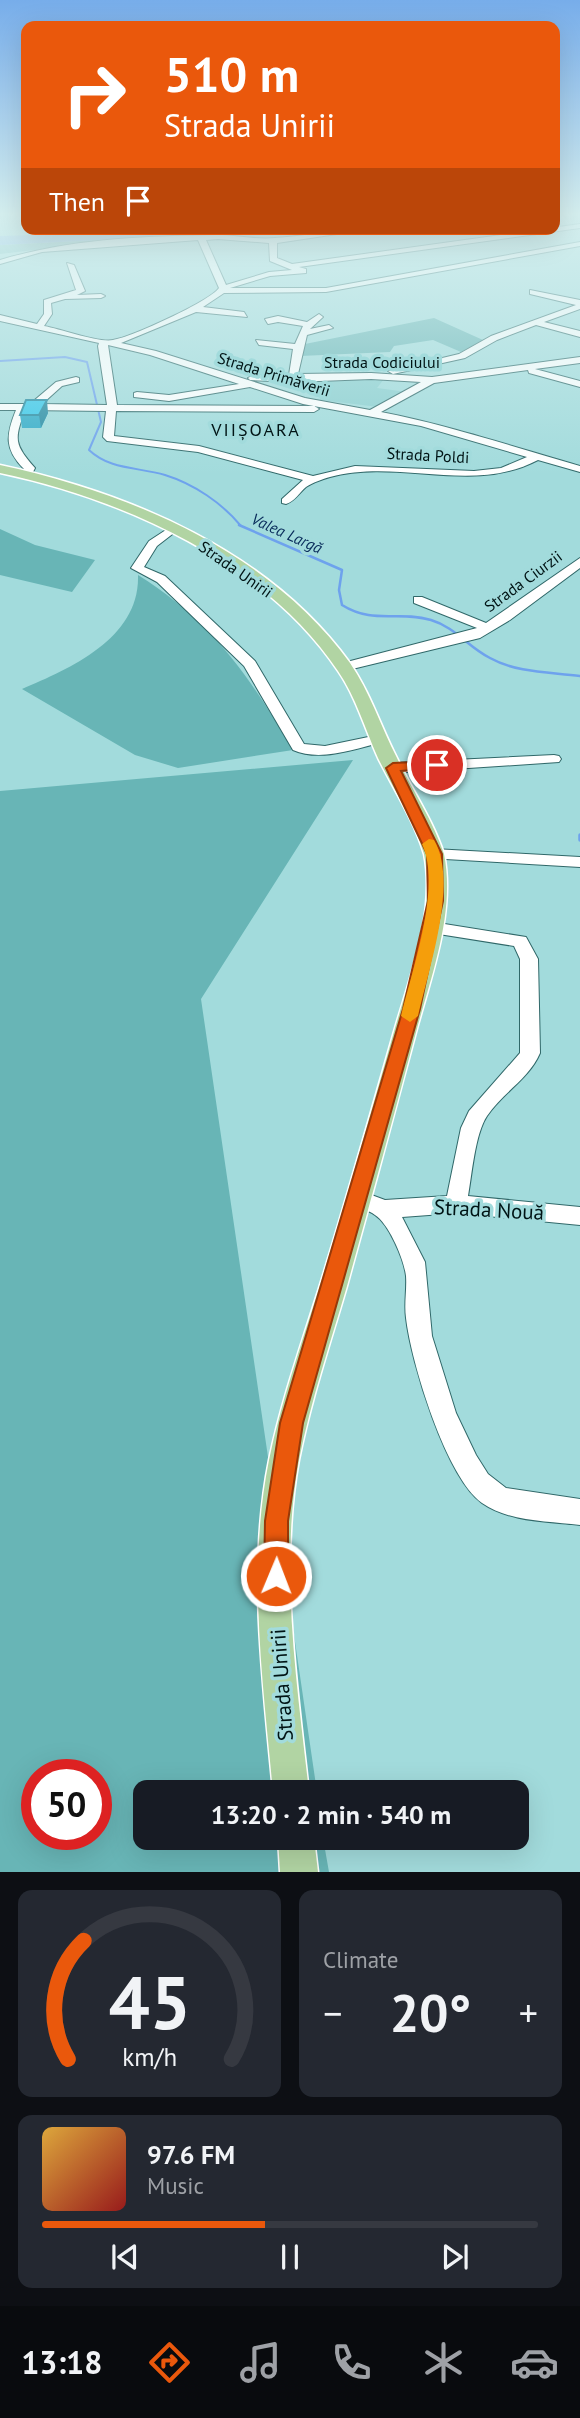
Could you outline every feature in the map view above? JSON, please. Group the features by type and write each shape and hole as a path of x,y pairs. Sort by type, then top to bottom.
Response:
{"main road":[{"name":"Strada Unirii","path":"0,469 27,474 175,527 229,560 304,619 344,667 434,854 436,901 432,928 358,1199 292,1423 276,1521 280,1679 290,1780"},
{"path":"297,1850 299,1872"}],"street":[{"path":"39,327 47,314 47,302 52,300"},
{"path":"207,300 195,309 102,346 108,437 199,449 258,467 316,480"},
{"path":"371,376 462,356 494,338 580,305"},
{"path":"195,309 244,315"},
{"path":"279,319 286,311"},
{"path":"293,379 294,357 308,329 319,317"},
{"name":"Strada Primăverii","path":"0,318 110,342 332,408 374,412 422,423 580,469"},
{"path":"268,321 279,319 308,329 329,328"},
{"path":"533,323 580,334"},
{"path":"259,342 299,347"},
{"name":"Strada Codiciului","path":"225,376 293,379 371,376 432,380 580,360"},
{"path":"525,369 580,384"},
{"path":"34,406 59,384 76,380"},
{"path":"374,412 432,380"},
{"path":"137,395 162,403 250,384"},
{"path":"230,388 274,392"},
{"path":"0,407 162,403 276,411 332,408"},
{"path":"22,406 10,445 15,456 30,468 27,474"},
{"name":"Strada Poldi","path":"316,480 357,469 496,473 537,456"},
{"path":"286,501 296,491 316,480"},
{"path":"175,527 153,544 137,568 161,579 250,664 298,747 306,752 378,738"},
{"name":"Strada Ciurzii","path":"418,600 481,631 580,562"},
{"path":"344,667 481,631"},
{"path":"393,768 554,759"},
{"path":"434,854 579,862"},
{"path":"432,928 520,941 529,959 530,1053 527,1060 479,1111 471,1128 456,1204"},
{"name":"Strada Nouă","path":"358,1199 384,1209 456,1204 580,1216"},
{"path":"384,1209 402,1234 416,1269 417,1319 440,1400 464,1460 480,1485 509,1502 580,1512"}],"shaded area":[{"path":"434,318 483,340 461,352 433,340 394,346 390,352 300,356 305,344"},
{"path":"384,379 377,388 407,392 379,407 320,400 322,380"},
{"path":"0,529 35,545 95,560 72,592 0,575"},
{"path":"138,575 188,612 227,652 261,698 293,750 178,768 135,755 22,689 81,660 115,633 128,616 136,597"},
{"path":"353,760 201,999 315,1780 133,1780 133,1850 325,1850 329,1872 0,1872 0,791"}],"building":[{"path":"26,400 47,400 39,415 20,415"}],"waterway":[{"name":"Valea Largă","path":"0,361 65,357 87,362 101,422 89,450 115,465 165,475 197,489 216,502 241,526"},
{"name":"Valea Largă","path":"241,526 342,570 339,590 342,605 354,611 376,616 408,616 431,620 447,627 500,663 534,671 580,676"},
{"name":"Valea Largă","path":"580,835 580,840"}],"slow traffic":[{"path":"410,1016 436,901 434,854 429,844"}],"district":[{"name":"VIIȘOARA","path":"256,430"}],"route":[{"path":"276,1576 276,1521 292,1423 411,1009 432,928 436,901 434,854 393,768 437,765"}]}
